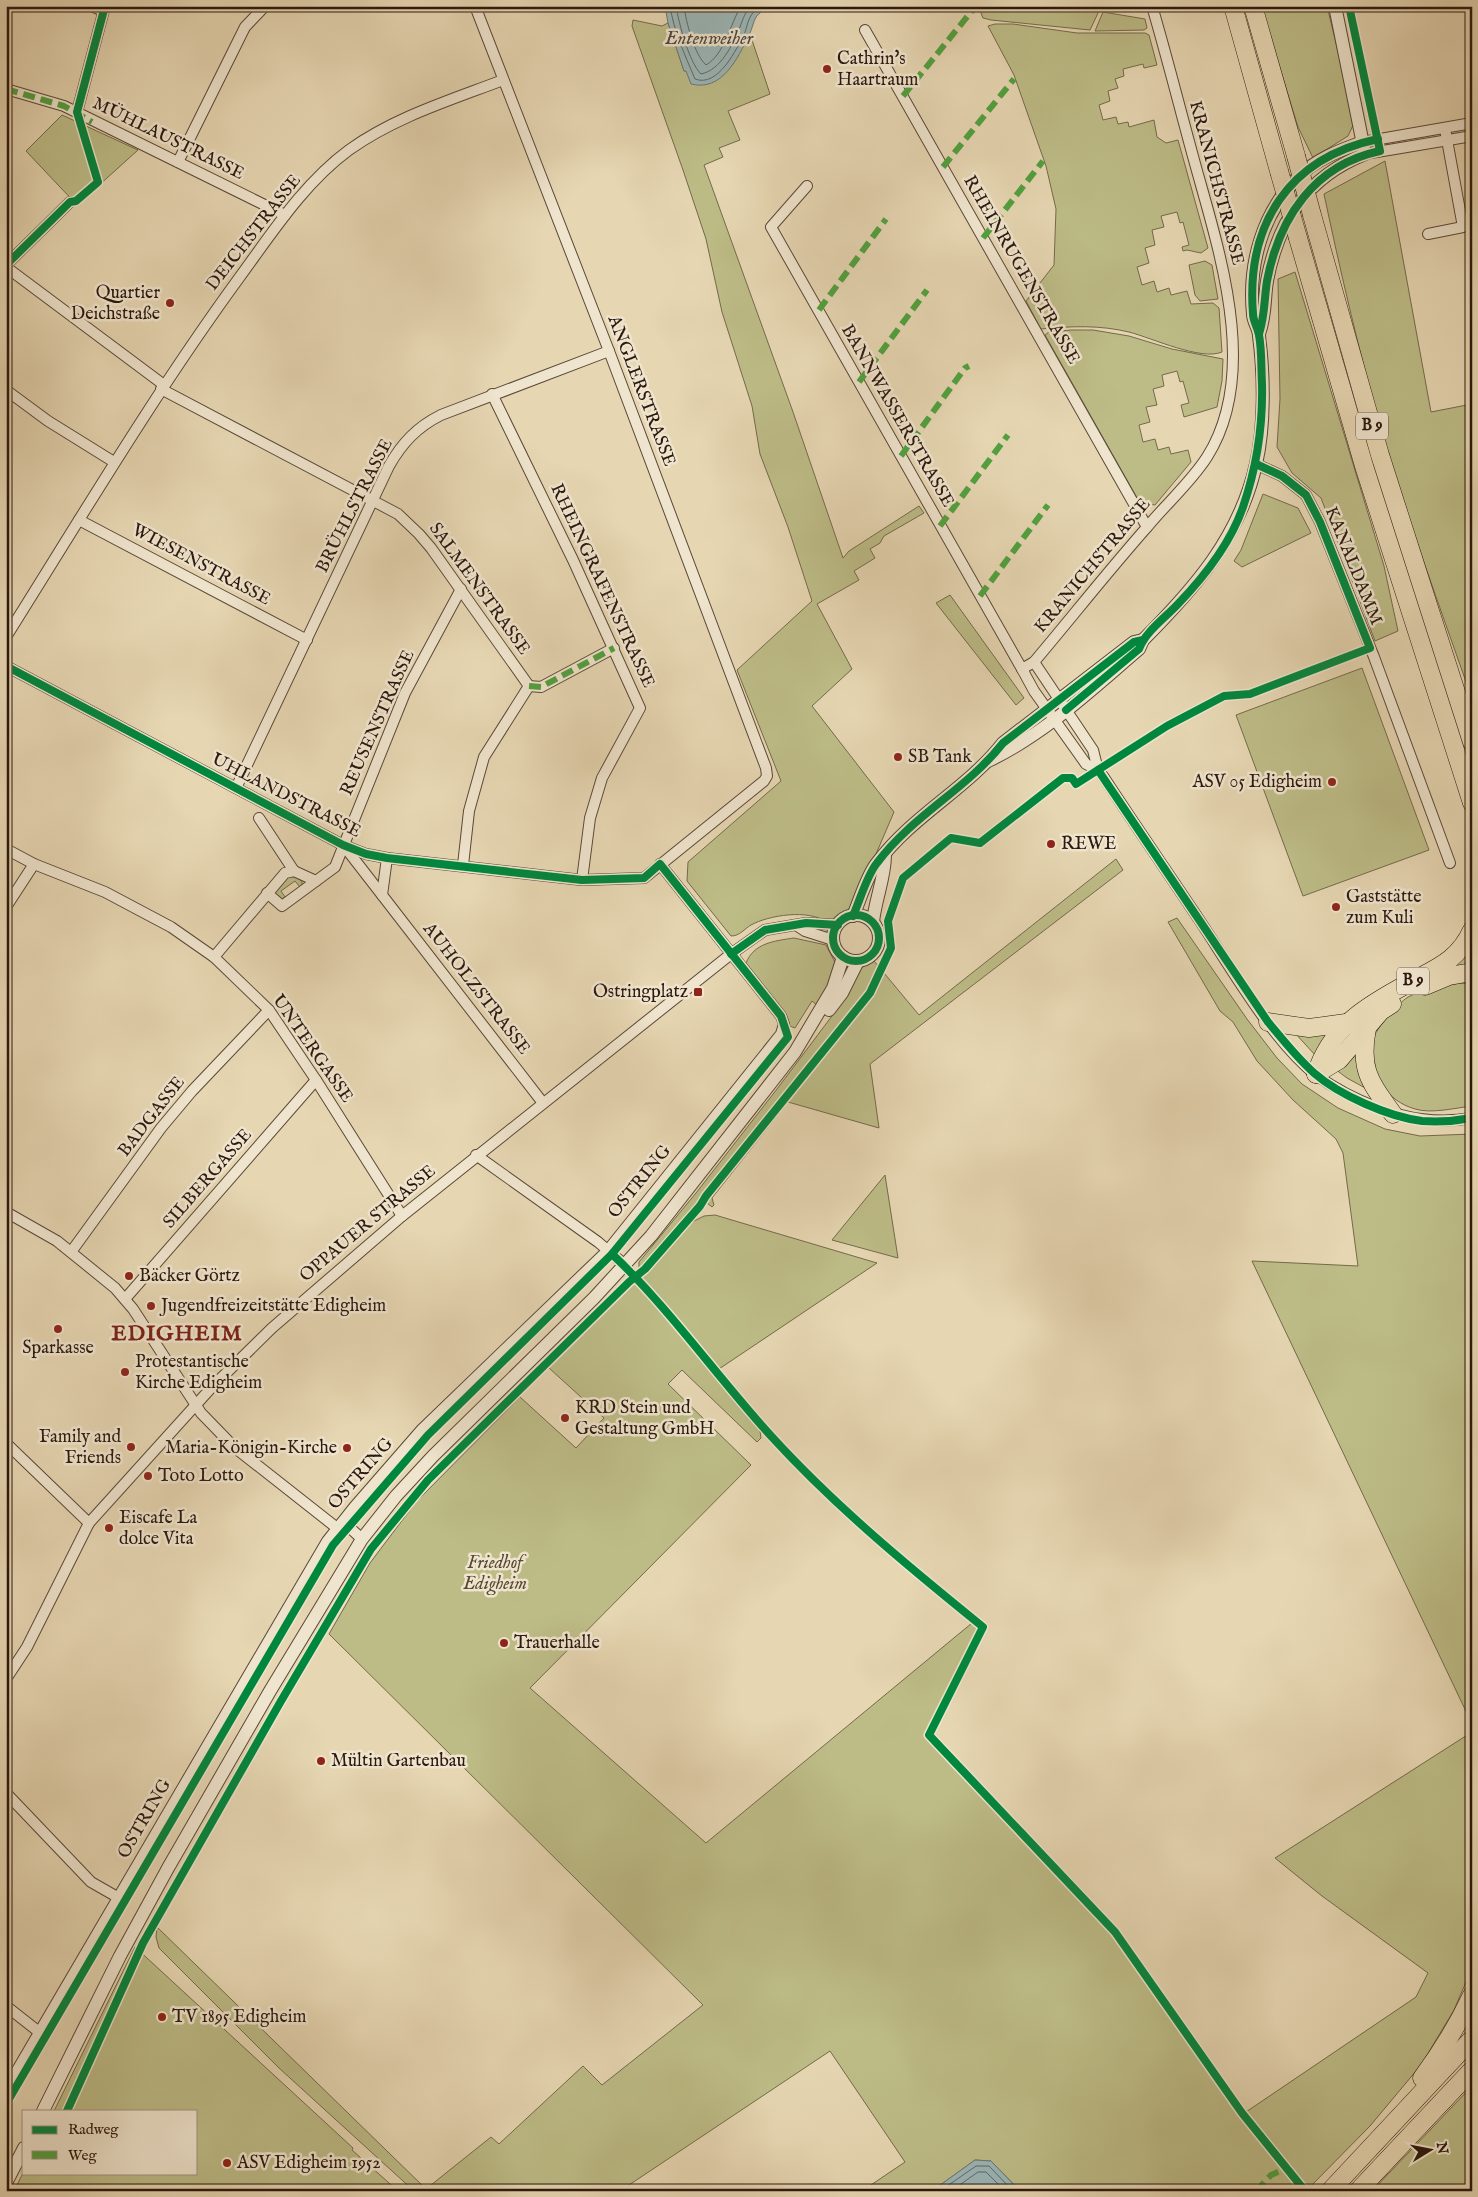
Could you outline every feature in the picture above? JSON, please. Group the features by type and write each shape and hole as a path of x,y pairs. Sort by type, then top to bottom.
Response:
{"highway":[{"name":"B 9","path":"1233,6 1364,466 1472,803"},
{"name":"B 9","path":"1253,6 1380,455 1472,742"},
{"name":"B 9","path":"1316,1074 1324,1052 1346,1023 1459,953 1472,930"},
{"name":"B 9","path":"1316,1074 1339,1060 1381,1011 1414,990 1449,976 1472,972"},
{"name":"B 9","path":"1268,1022 1309,1028 1346,1023"},
{"path":"1368,1026 1364,1047 1367,1072 1372,1085 1394,1114"},
{"path":"1397,2120 1422,2078 1444,2050 1460,2022 1472,1995"},
{"path":"1330,2191 1472,2039"},
{"path":"1358,2191 1472,2070"}],"street":[{"path":"77,112 104,9 91,6"},
{"path":"178,162 245,27 265,6"},
{"name":"ANGLERSTRASSE","path":"475,6 609,351 766,768 764,781 660,864"},
{"path":"480,20 485,6"},
{"name":"KRANICHSTRASSE","path":"1034,662 1147,527 1194,475 1207,457 1224,418 1232,378 1230,314 1225,278 1152,6"},
{"path":"1335,6 1364,148"},
{"name":"RHEINRUGENSTRASSE","path":"865,30 1147,527"},
{"name":"DEICHSTRASSE","path":"6,637 114,462 163,387 285,215 332,163 367,138 412,116 503,80"},
{"name":"MÜHLAUSTRASSE","path":"6,89 64,106 285,215"},
{"path":"853,916 876,863 914,822 988,761 1003,743 1051,714 1134,642 1142,640 1186,596 1219,553 1242,509 1256,464 1262,415 1259,334 1253,316 1252,280 1256,253 1276,204 1297,177 1316,163 1364,148 1472,124"},
{"path":"1428,234 1464,228 1445,129"},
{"path":"1259,334 1265,317 1267,283 1274,255 1283,228 1302,196 1322,178 1364,148 1448,141 1472,136"},
{"name":"BANNWASSERSTRASSE","path":"807,186 771,227 1022,669 1086,764 1098,770"},
{"path":"70,202 6,266 163,387"},
{"name":"BRÜHLSTRASSE","path":"236,788 397,452 418,428 441,415 609,351"},
{"name":"SALMENSTRASSE","path":"163,387 372,502 398,514 414,528 461,589 529,686"},
{"path":"6,390 48,420 114,462"},
{"name":"RHEINGRAFENSTRASSE","path":"492,394 614,648 640,708 602,778 590,818 582,880"},
{"name":"KANALDAMM","path":"1256,464 1282,476 1306,495 1320,522 1374,657 1450,863"},
{"name":"WIESENSTRASSE","path":"79,520 307,640"},
{"name":"REUSENSTRASSE","path":"267,893 282,906 335,867 404,693 461,589"},
{"path":"463,866 469,811 484,757 529,686 541,687 614,648"},
{"path":"1022,669 1034,662 1093,750 1098,770 1268,1022 1292,1052 1316,1074 1344,1092 1394,1114 1421,1120 1438,1121 1472,1118"},
{"name":"UHLANDSTRASSE","path":"6,666 343,845 366,854 582,880 644,878 660,864"},
{"name":"UHLANDSTRASSE","path":"259,818 294,871"},
{"name":"AUHOLZSTRASSE","path":"343,845 543,1103"},
{"name":"UNTERGASSE","path":"6,849 34,864 106,892 171,928 214,957 269,1010 316,1080 402,1216"},
{"path":"872,922 885,867 885,855"},
{"path":"380,892 387,858"},
{"path":"6,907 34,864"},
{"path":"660,864 731,954"},
{"path":"214,957 285,873 294,871 316,881"},
{"path":"853,916 860,916 872,922 879,934 878,946 872,955 858,961 843,958 835,947 833,940 838,925 842,920 853,916"},
{"name":"OPPAUER STRASSE","path":"6,1679 27,1647 89,1523 195,1404 272,1328 476,1155 731,954 765,930 783,925 796,925 806,922 838,925"},
{"path":"796,925 805,931 833,940"},
{"name":"OSTRING","path":"6,2089 327,1541 422,1429 608,1250 781,1034 784,1024 781,1016 731,954"},
{"path":"43,2110 120,1956 168,1868 270,1691 362,1539 396,1496 433,1456 587,1305 625,1265 689,1190 755,1106 802,1040 833,988 843,958"},
{"path":"802,1040 814,1030 842,993 858,961"},
{"name":"BADGASSE","path":"71,1252 161,1128 192,1091 269,1010"},
{"name":"SILBERGASSE","path":"125,1299 316,1080"},
{"path":"476,1155 608,1250 625,1265"},
{"path":"6,1212 57,1241 125,1299 201,1413 234,1447 338,1528 348,1526 362,1539"},
{"path":"6,1443 89,1523"},
{"path":"6,1793 91,1882 119,1898"},
{"path":"6,2006 39,2032"},
{"path":"6,2183 22,2152"}],"green space":[{"path":"978,6 1099,6 1099,11 1090,30 991,20 983,18"},
{"path":"1261,6 1327,6 1355,121 1348,136 1313,158 1298,127"},
{"path":"1103,12 1145,19 1147,28 1144,30 1095,31"},
{"path":"633,20 662,26 668,23 684,71 736,58 750,34 770,94 728,111 740,140 719,148 723,157 704,165 793,412 843,558 849,551 919,506 924,513 884,536 880,543 870,549 875,558 854,571 859,580 817,604 852,669 812,706 894,812 852,910 835,920 826,922 810,916 778,916 759,921 739,934 731,936 687,881 688,862 781,781 737,670 812,601 788,527 760,454 752,406 722,312 706,239 632,26"},
{"path":"1013,24 1077,33 1145,33 1149,35 1157,65 1144,68 1143,64 1123,69 1124,76 1115,79 1118,88 1108,91 1110,101 1099,105 1103,120 1116,117 1118,124 1128,122 1129,127 1154,120 1157,137 1166,143 1178,140 1208,248 1201,253 1183,251 1182,247 1189,245 1183,222 1180,223 1177,212 1161,216 1164,227 1152,230 1155,245 1145,248 1149,263 1137,267 1142,285 1154,281 1157,292 1169,288 1171,295 1187,291 1191,304 1213,303 1219,308 1222,352 1202,354 1176,348 1129,332 1107,328 1041,329 1026,301 1054,265 1056,209 1046,166 1014,75 988,26"},
{"path":"62,115 138,150 77,205 26,151"},
{"path":"1385,161 1431,412 1472,404 1472,699 1389,457 1364,365 1324,194"},
{"path":"1205,261 1212,265 1218,299 1200,301 1195,295 1189,265"},
{"path":"1295,272 1384,566 1398,631 1375,641 1321,498 1292,473 1277,447 1280,399 1278,279"},
{"path":"1093,330 1129,336 1172,349 1223,359 1222,381 1217,407 1184,417 1181,405 1189,403 1183,381 1180,382 1177,371 1162,375 1164,386 1153,389 1157,405 1146,407 1150,422 1139,425 1143,442 1155,439 1158,450 1169,447 1171,454 1188,450 1191,462 1155,505 1140,503 1045,335 1049,332"},
{"path":"1263,494 1298,508 1311,533 1242,567 1234,561 1241,550"},
{"path":"950,595 1024,698 1016,705 936,603"},
{"name":"ASV 05 Edigheim","path":"1362,668 1429,850 1303,896 1236,715"},
{"path":"1116,859 1123,870 870,1064 879,1128 788,1102 712,1198 714,1205 712,1207 707,1203 700,1203 642,1268 639,1268 639,1262 696,1193 838,1008 859,969 874,961 919,1015"},
{"path":"288,877 295,877 302,881 302,885 300,887 295,881 281,891 285,897 281,900 275,894 275,890"},
{"path":"1177,918 1247,1019 1277,1058 1302,1084 1338,1108 1385,1129 1420,1136 1472,1134 1472,1724 1252,1261 1358,1266 1343,1153 1336,1139 1293,1100 1257,1061 1233,1022 1220,1011 1168,922"},
{"path":"794,938 826,945 837,966 819,1007 812,1001 795,1028 790,1026 787,1017 746,963 759,947 772,942"},
{"path":"1472,947 1472,964 1452,968"},
{"path":"1460,983 1472,984 1472,1106 1428,1111 1405,1105 1388,1093 1376,1076 1371,1056 1373,1039 1386,1018 1408,997 1426,990"},
{"path":"1333,1030 1316,1056 1293,1031"},
{"path":"1358,1045 1367,1089 1335,1069"},
{"path":"885,1175 898,1258 832,1240"},
{"path":"715,1215 877,1263 719,1369 642,1278 692,1222 704,1216"},
{"name":"Friedhof Edigheim","path":"636,1281 760,1431 761,1438 757,1442 682,1370 668,1384 751,1465 530,1688 706,1843 972,1623 978,1628 925,1736 1112,1934 1240,2116 1416,1997 1428,1973 1322,1896 1275,1858 1472,1732 1472,1968 1454,2010 1421,2065 1370,2126 1306,2191 1020,2191 991,2161 975,2160 932,2191 862,2191 905,2162 830,2051 620,2191 414,2191 279,2068 159,1948 156,1937 157,1927 426,2189 491,2137 499,2144 583,2066 602,2085 703,2005 329,1634 370,1563 416,1502 520,1397 576,1448 604,1418 549,1368"},
{"name":"TV 1895 Edigheim","path":"135,1947 398,2191 14,2191 22,2174 198,2174 198,2110 54,2110"},
{"path":"1472,2086 1472,2191 1372,2191"}],"water":[{"name":"Entenweiher","path":"665,6 768,6 756,17 740,53 728,71 712,83 702,85 691,84 686,71 684,71 668,23"},
{"path":"975,2160 991,2161 1020,2191 932,2191"}],"marked path":[{"path":"91,6 103,11"},
{"path":"903,96 975,7"},
{"path":"943,167 1014,79"},
{"path":"6,89 64,106 92,122"},
{"path":"983,238 1043,161"},
{"path":"819,310 886,219"},
{"path":"859,382 927,290"},
{"path":"901,456 965,368 969,366"},
{"path":"940,526 1008,435"},
{"path":"980,596 1048,505"},
{"path":"529,686 541,687 614,648"},
{"path":"1256,2191 1271,2175 1287,2168"}],"cycle path":[{"path":"6,265 70,202 76,201 98,182 77,112 105,6"},
{"path":"1259,334 1267,281 1273,258 1280,236 1291,216 1303,198 1318,182 1336,168 1357,158 1380,151 1349,6"},
{"path":"1066,710 1139,649 1146,636 1207,571 1224,546 1238,520 1248,492 1260,431 1262,400 1261,353 1260,341 1253,317 1253,282 1257,252 1266,225 1279,200 1297,179 1320,162 1347,148 1378,139"},
{"path":"67,2110 143,1943 281,1701 371,1549 428,1480 629,1282 645,1269 700,1206 706,1196 870,993 891,948 888,921 903,878 951,838 980,843 1063,778 1072,778 1076,784 1167,726 1224,696 1250,694 1370,648 1320,522 1306,495 1282,476 1256,464"},
{"path":"853,916 873,868 907,830 973,774 1003,743 1134,642 1143,640"},
{"path":"6,666 343,845 366,854 582,880 644,878 660,864 781,1016 788,1037 612,1254 428,1435 333,1545 6,2104"},
{"path":"1098,770 1268,1022 1290,1049 1314,1073 1350,1097 1380,1110 1409,1119 1453,1121 1472,1118"},
{"path":"856,915 869,919 875,925 879,938 875,951 869,957 856,961 843,957 837,951 833,938 837,925 843,919 856,915"},
{"path":"731,954 765,930 806,923 838,925"},
{"path":"612,1254 634,1275 796,1463 874,1536 983,1627 929,1735 1115,1932 1242,2113 1305,2191"}],"place":[{"name":"Cathrin's Haartraum","path":"827,69"},
{"name":"Quartier Deichstraße","path":"170,303"},
{"name":"SB Tank","path":"898,757"},
{"name":"ASV 05 Edigheim","path":"1332,782"},
{"name":"REWE","path":"1051,844"},
{"name":"Gaststätte zum Kuli","path":"1336,907"},
{"name":"Ostringplatz","path":"698,992"},
{"name":"Bäcker Görtz","path":"129,1276"},
{"name":"Jugendfreizeitstätte Edigheim","path":"151,1306"},
{"name":"Sparkasse","path":"58,1329"},
{"name":"Protestantische Kirche Edigheim","path":"125,1372"},
{"name":"KRD Stein und Gestaltung GmbH","path":"565,1418"},
{"name":"Family and Friends","path":"131,1447"},
{"name":"Maria-Königin-Kirche","path":"347,1448"},
{"name":"Toto Lotto","path":"148,1476"},
{"name":"Eiscafe La dolce Vita","path":"109,1528"},
{"name":"Trauerhalle","path":"504,1643"},
{"name":"Mültin Gartenbau","path":"321,1761"},
{"name":"TV 1895 Edigheim","path":"162,2017"},
{"name":"ASV Edigheim 1952","path":"227,2163"}],"district":[{"name":"EDIGHEIM","path":"177,1334"}]}
